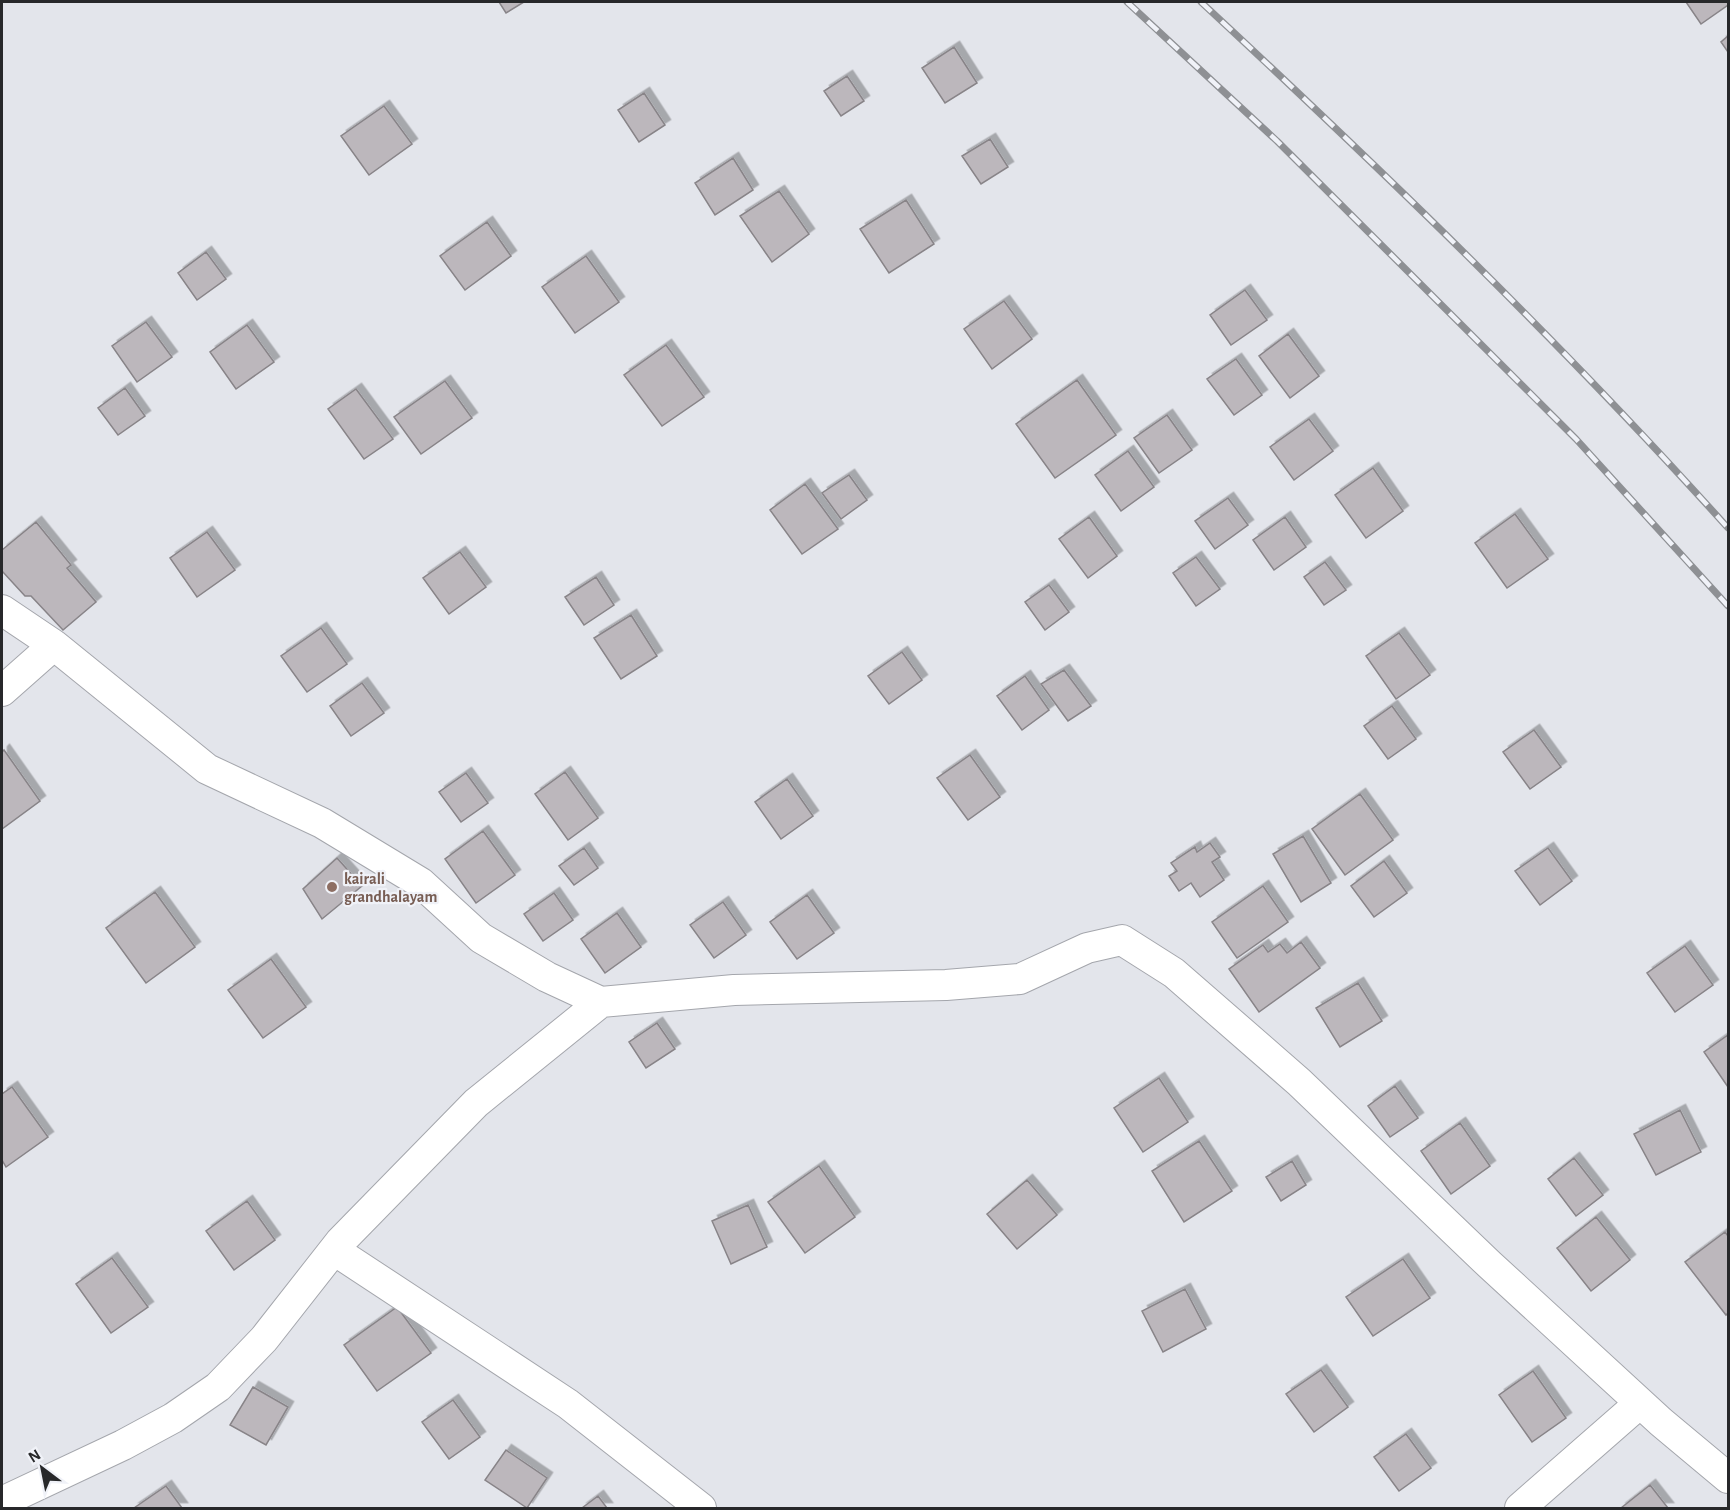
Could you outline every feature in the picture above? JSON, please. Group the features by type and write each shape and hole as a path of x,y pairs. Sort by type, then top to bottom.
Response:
{"street":[{"path":"2,610 54,645 207,769 322,823 421,883 481,938 547,977 601,1002 734,990 946,985 1020,979 1087,948 1122,940 1174,973 1299,1082 1411,1192 1640,1403 1728,1478"},
{"path":"2,691 54,645"},
{"path":"2,1502 123,1445 173,1418 218,1387 264,1339 334,1250 476,1103 601,1002"},
{"path":"334,1250 568,1404 700,1509"},
{"path":"1520,1509 1640,1403"}],"building":[{"path":"499,2 524,2 506,13"},
{"path":"1686,2 1728,2 1728,5 1701,24"},
{"path":"1728,36 1728,52 1721,42"},
{"path":"954,47 977,83 945,103 922,68"},
{"path":"847,76 864,101 841,116 824,91"},
{"path":"644,93 665,125 639,142 618,110"},
{"path":"384,106 412,144 369,175 341,136"},
{"path":"990,139 1008,167 981,184 962,156"},
{"path":"733,158 753,190 715,215 695,183"},
{"path":"779,191 809,234 772,262 740,216"},
{"path":"906,200 934,244 889,273 860,229"},
{"path":"487,222 511,256 465,290 440,256"},
{"path":"206,252 226,279 197,300 178,273"},
{"path":"586,256 619,302 575,333 542,287"},
{"path":"1245,290 1267,320 1231,345 1210,315"},
{"path":"1004,301 1032,339 992,369 964,329"},
{"path":"146,322 172,357 137,382 112,346"},
{"path":"247,325 274,362 236,389 210,352"},
{"path":"1288,334 1319,376 1290,398 1259,356"},
{"path":"666,345 704,397 662,426 624,375"},
{"path":"1236,359 1262,395 1234,415 1207,379"},
{"path":"1077,380 1116,435 1055,478 1016,424"},
{"path":"445,381 472,418 421,454 394,417"},
{"path":"125,388 145,416 118,435 98,408"},
{"path":"356,389 393,439 364,459 328,409"},
{"path":"1167,415 1192,450 1159,473 1134,438"},
{"path":"1309,419 1333,451 1294,480 1270,447"},
{"path":"1128,451 1154,487 1121,511 1095,475"},
{"path":"1373,468 1403,511 1366,538 1335,495"},
{"path":"849,475 867,500 841,519 822,493"},
{"path":"805,484 838,529 802,554 770,510"},
{"path":"1228,498 1248,525 1215,549 1195,521"},
{"path":"1515,514 1548,559 1507,588 1475,543"},
{"path":"1089,517 1117,556 1088,578 1059,539"},
{"path":"1285,517 1306,547 1274,570 1253,540"},
{"path":"36,522 71,565 67,568 96,602 63,630 31,596 25,596 2,571 2,550"},
{"path":"207,532 235,570 197,597 170,558"},
{"path":"460,552 486,587 449,614 423,578"},
{"path":"1196,557 1220,589 1196,606 1173,573"},
{"path":"1325,562 1346,590 1324,605 1304,577"},
{"path":"596,577 614,605 584,625 565,597"},
{"path":"1049,585 1069,612 1045,630 1025,602"},
{"path":"631,615 657,656 621,679 594,638"},
{"path":"321,628 347,664 307,692 281,656"},
{"path":"1399,633 1430,675 1396,699 1366,656"},
{"path":"902,652 922,680 889,704 868,676"},
{"path":"1064,670 1091,706 1068,721 1041,684"},
{"path":"1025,676 1049,710 1022,730 997,696"},
{"path":"362,683 384,713 351,736 330,706"},
{"path":"1392,706 1416,739 1388,759 1364,726"},
{"path":"1534,730 1561,767 1530,789 1503,752"},
{"path":"4,750 40,801 2,829 2,752"},
{"path":"970,755 1000,797 968,820 937,778"},
{"path":"565,772 598,818 568,840 535,794"},
{"path":"466,773 488,803 461,822 439,792"},
{"path":"787,779 813,816 781,839 755,802"},
{"path":"1360,794 1393,840 1345,875 1312,829"},
{"path":"483,831 515,875 476,903 445,859"},
{"path":"1303,836 1331,883 1301,902 1273,854"},
{"path":"1210,843 1220,857 1212,862 1224,880 1200,897 1191,883 1179,891 1169,876 1177,871 1171,863 1195,847 1197,852"},
{"path":"584,848 598,868 574,885 559,866"},
{"path":"1548,848 1572,881 1540,905 1515,871"},
{"name":"kairali grandhalayam","path":"337,858 362,886 322,919 303,889"},
{"path":"1384,861 1407,893 1374,917 1351,886"},
{"path":"1263,886 1288,922 1237,958 1212,922"},
{"path":"155,892 195,947 146,983 106,928"},
{"path":"554,893 573,920 543,941 524,914"},
{"path":"807,895 834,933 797,959 770,922"},
{"path":"723,902 746,935 714,958 690,925"},
{"path":"617,913 641,947 605,973 581,939"},
{"path":"1301,942 1320,968 1259,1012 1229,969 1263,945 1268,952 1280,944 1287,953"},
{"path":"1685,946 1713,985 1675,1012 1647,973"},
{"path":"271,959 306,1007 263,1038 228,990"},
{"path":"1358,983 1382,1021 1340,1047 1316,1008"},
{"path":"657,1023 675,1049 646,1068 629,1042"},
{"path":"1728,1035 1728,1087 1704,1052"},
{"path":"1159,1078 1188,1122 1143,1152 1114,1108"},
{"path":"1395,1086 1418,1118 1390,1137 1368,1106"},
{"path":"12,1087 48,1137 6,1167 2,1160 2,1094"},
{"path":"1680,1110 1701,1152 1656,1175 1634,1134"},
{"path":"1460,1123 1490,1166 1451,1194 1421,1151"},
{"path":"1199,1141 1232,1191 1184,1222 1152,1171"},
{"path":"1574,1158 1603,1195 1576,1216 1548,1179"},
{"path":"1292,1161 1306,1185 1281,1201 1266,1177"},
{"path":"819,1166 855,1217 805,1253 768,1202"},
{"path":"1027,1180 1057,1215 1017,1249 987,1214"},
{"path":"247,1201 275,1240 234,1270 206,1231"},
{"path":"748,1205 767,1247 731,1264 712,1221"},
{"path":"1596,1217 1630,1260 1591,1291 1557,1248"},
{"path":"1725,1232 1728,1236 1728,1313 1726,1315 1685,1262"},
{"path":"112,1258 148,1307 111,1333 76,1284"},
{"path":"1403,1259 1430,1298 1373,1336 1346,1297"},
{"path":"1185,1289 1206,1329 1163,1352 1142,1311"},
{"path":"397,1307 431,1353 377,1391 344,1345"},
{"path":"1321,1370 1348,1407 1314,1432 1286,1394"},
{"path":"1533,1371 1566,1418 1532,1442 1499,1395"},
{"path":"253,1387 288,1407 266,1445 230,1425"},
{"path":"453,1400 480,1437 449,1459 422,1422"},
{"path":"1406,1434 1431,1468 1399,1491 1374,1457"},
{"path":"506,1450 547,1478 527,1508 485,1480"},
{"path":"1650,1485 1668,1508 1621,1508"},
{"path":"166,1486 182,1508 134,1508"},
{"path":"598,1496 607,1508 582,1508"}],"railway":[{"path":"1127,2 1277,141 1576,439 1728,606"},
{"path":"1201,2 1337,129 1470,259 1601,392 1728,528"}],"place":[{"name":"kairali grandhalayam","path":"332,887"}]}
